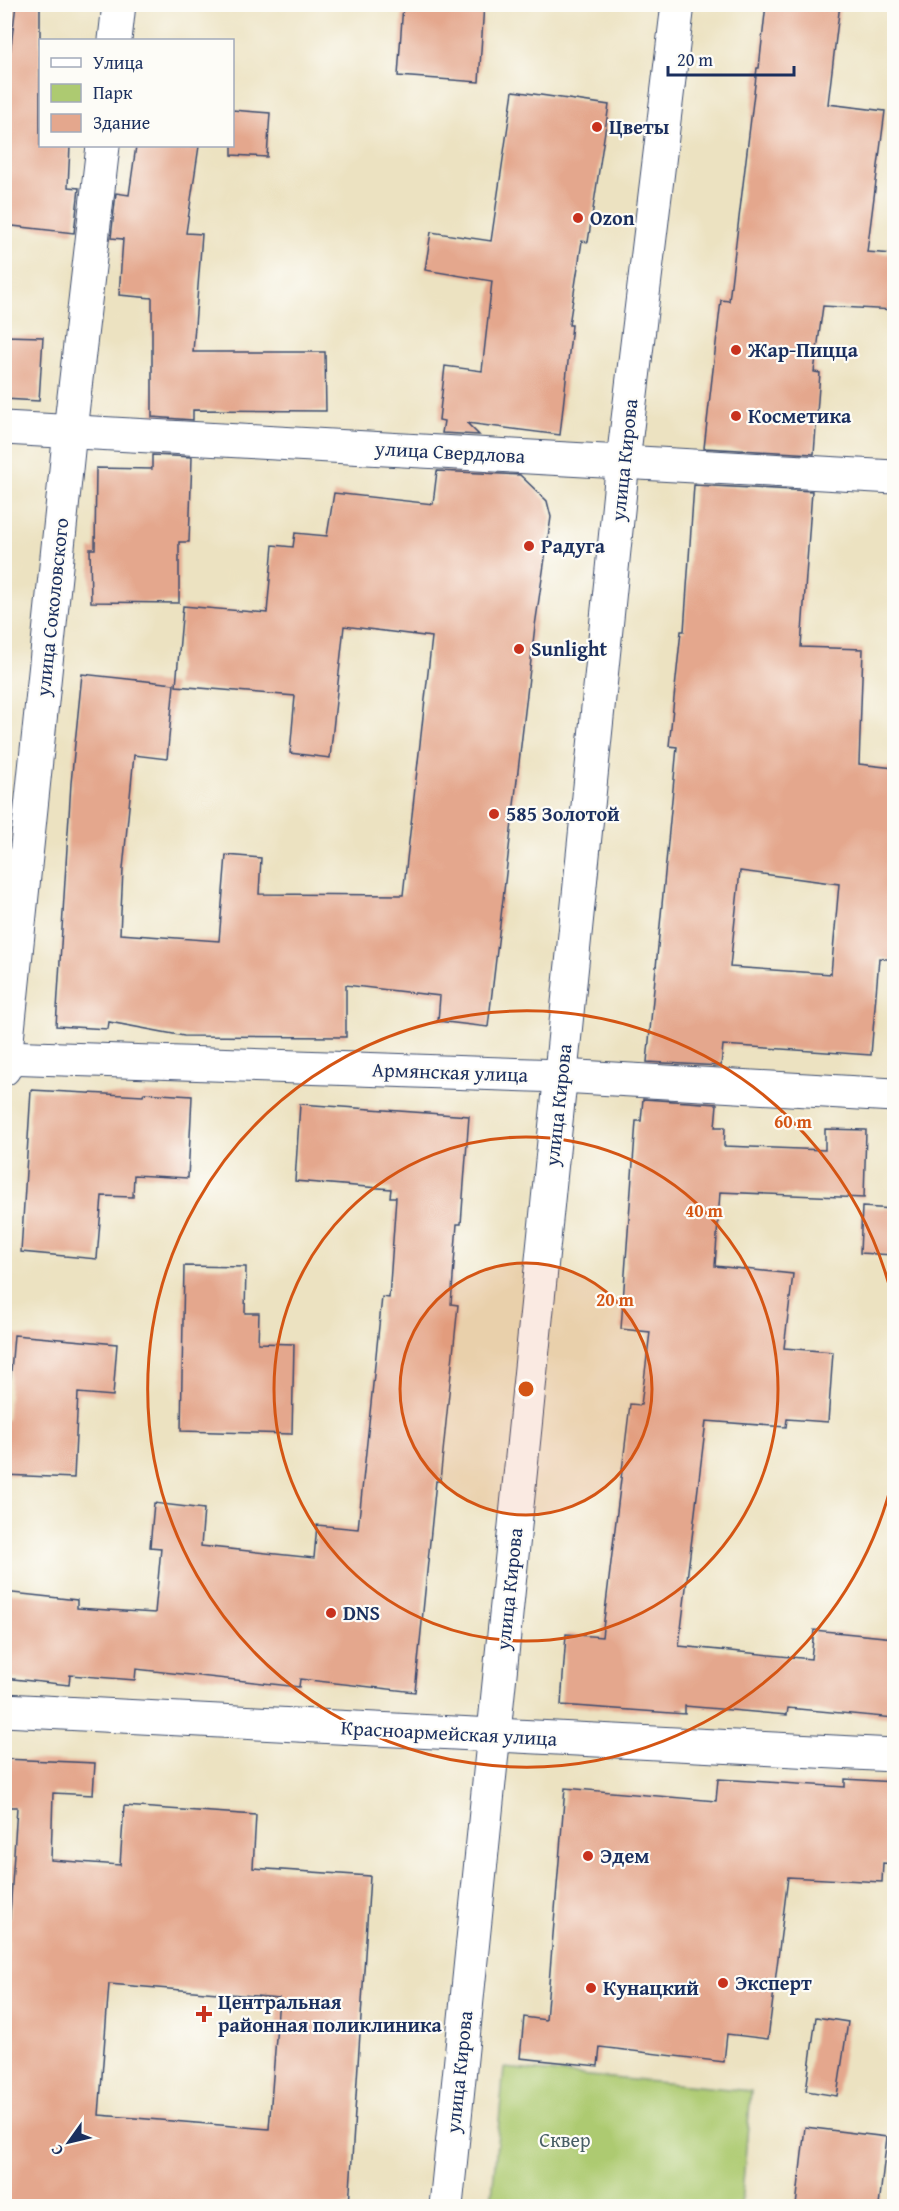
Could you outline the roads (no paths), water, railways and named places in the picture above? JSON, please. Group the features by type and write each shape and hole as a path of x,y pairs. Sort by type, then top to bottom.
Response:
{"street":[{"path":"115,39 119,4"},
{"name":"улица Кирова","path":"446,2206 623,461 678,4"},
{"name":"улица Соколовского","path":"5,1061 70,431 103,147"},
{"name":"улица Свердлова","path":"4,428 894,477"},
{"name":"Армянская улица","path":"5,1061 561,1076 894,1095"},
{"name":"Красноармейская улица","path":"4,1710 894,1755"}],"place":[{"name":"Цветы","path":"597,127"},
{"name":"Ozon","path":"578,218"},
{"name":"Жар-Пицца","path":"736,350"},
{"name":"Косметика","path":"736,416"},
{"name":"Радуга","path":"529,546"},
{"name":"Sunlight","path":"519,649"},
{"name":"585 Золотой","path":"494,814"},
{"name":"DNS","path":"331,1613"},
{"name":"Эдем","path":"588,1856"},
{"name":"Эксперт","path":"723,1983"},
{"name":"Кунацкий","path":"591,1988"},
{"name":"Центральная районная поликлиника","path":"204,2014"}],"park label":[{"name":"Сквер","path":"565,2140"}]}
